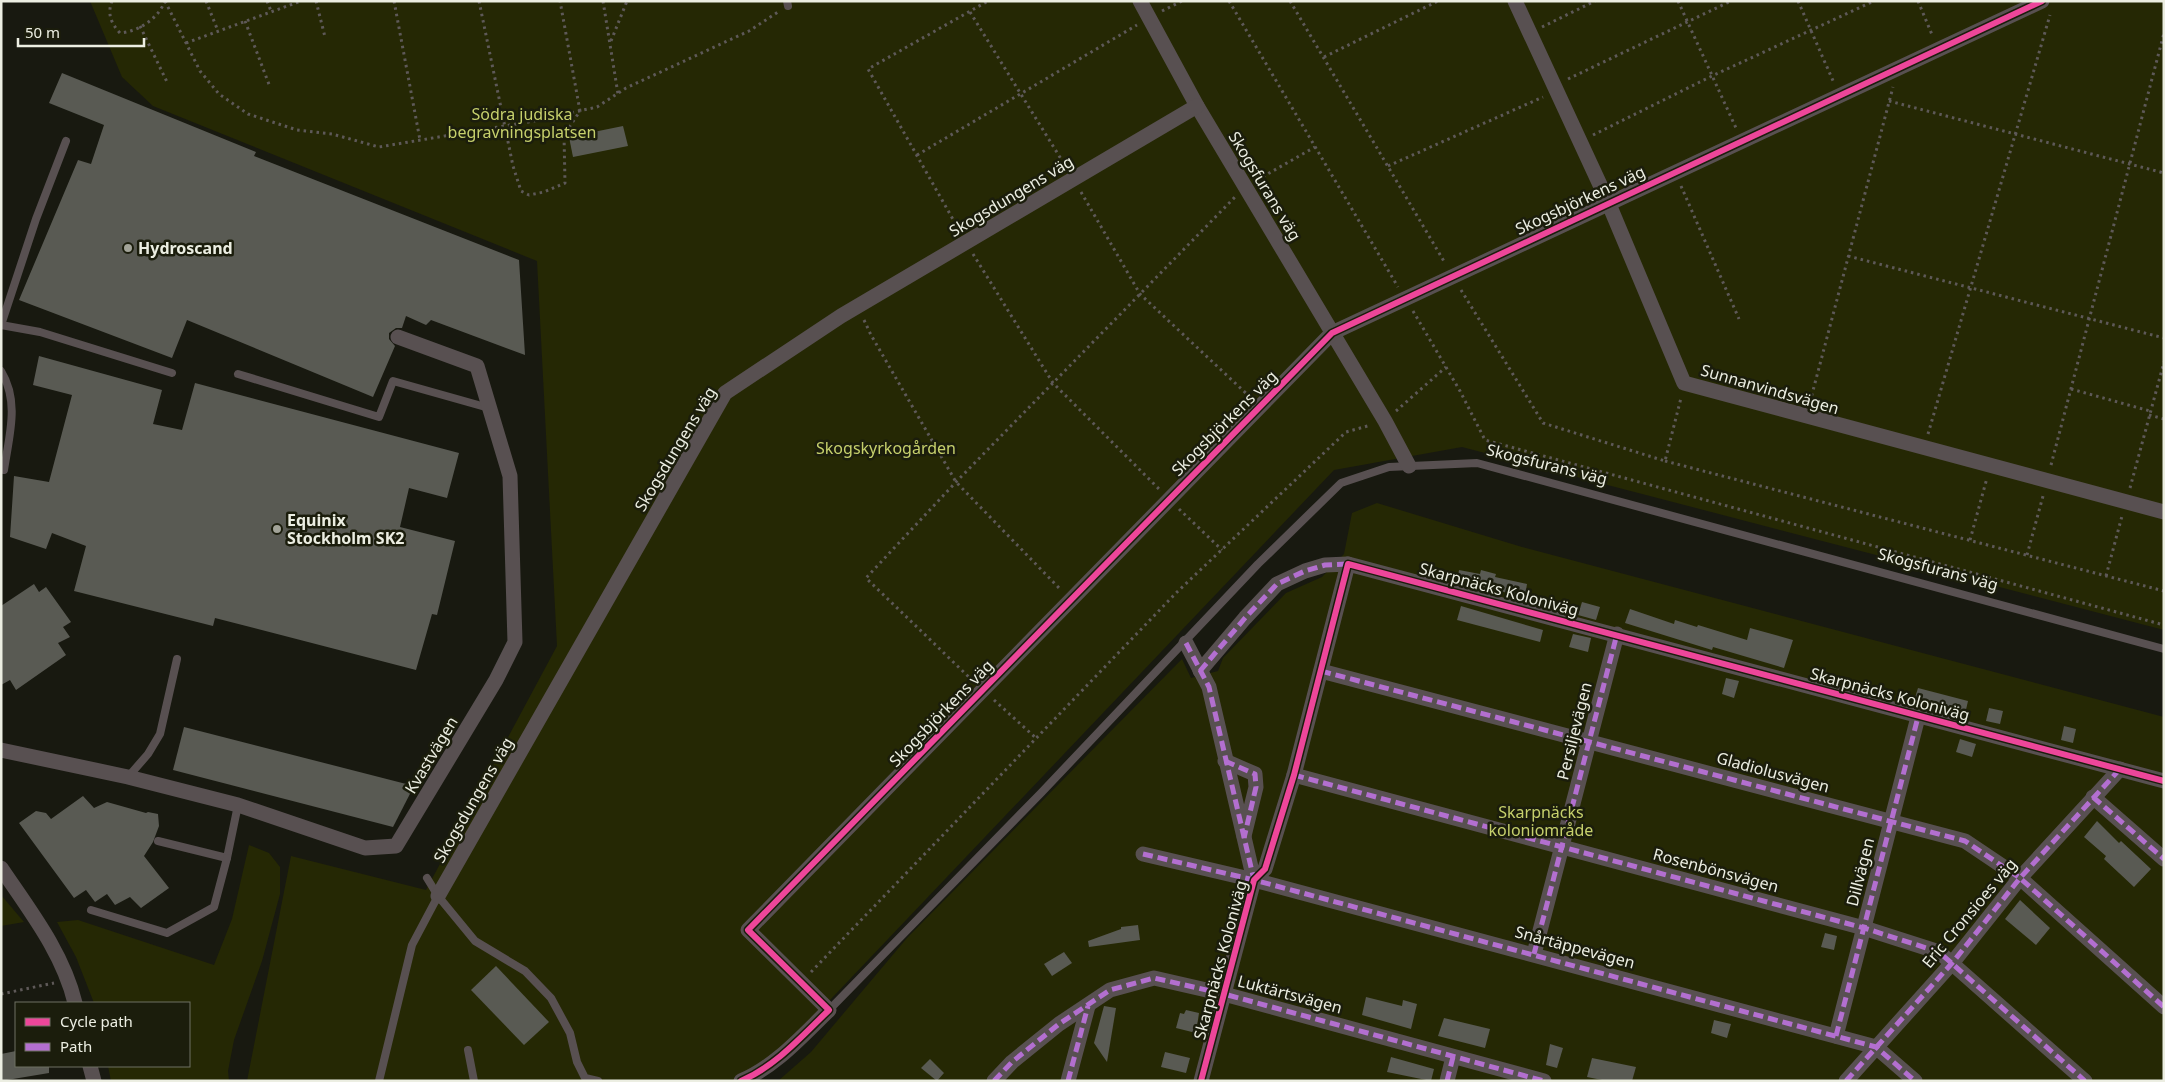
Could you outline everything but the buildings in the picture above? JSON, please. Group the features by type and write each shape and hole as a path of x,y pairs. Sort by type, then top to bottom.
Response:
{"street":[{"name":"Skogsfurans väg","path":"1140,1 1197,106 1385,421 1409,466"},
{"name":"Sunnanvindsvägen","path":"1515,1 1608,202 1684,383 2164,512"},
{"name":"Skogsbjörkens väg","path":"828,1010 748,930 1332,332 1938,49 2046,6"},
{"name":"Skogsdungens väg","path":"438,896 726,393 858,306 1197,106"},
{"name":"Kvastvägen","path":"1,750 128,777 238,805 365,848 396,846 496,680 514,642 510,476 477,366 398,337"},
{"name":"Skarpnäcks Koloniväg","path":"1201,1081 1254,880 1264,869 1294,775 1348,564"},
{"name":"Skarpnäcks Koloniväg","path":"1200,671 1277,584 1305,570 1325,565 1348,564 1617,634 1918,717 2164,780"},
{"name":"Persiljevägen","path":"1534,954 1617,634"},
{"path":"1186,643 1209,687 1243,840 1254,880"},
{"name":"Gladiolusvägen","path":"1321,671 1965,841 2020,878 2164,1007"},
{"name":"Dillvägen","path":"1836,1036 1918,717"},
{"path":"1225,761 1255,774 1256,787 1243,840"},
{"name":"Eric Cronsioes väg","path":"1846,1081 1953,962 2020,878 2120,769"},
{"name":"Rosenbönsvägen","path":"1294,775 1864,928 1939,952 1953,962 2085,1081"},
{"path":"2093,797 2164,859"},
{"name":"Skarpnäcks Koloniväg","path":"1143,854 1254,880"},
{"path":"1,868 49,939 70,980 75,1002"},
{"name":"Snårtäppevägen","path":"1254,880 1876,1047 1915,1081"},
{"name":"Luktärtsvägen","path":"994,1081 1012,1062 1059,1024 1110,990 1154,978 1224,994 1544,1081"},
{"path":"1068,1081 1088,1006"},
{"path":"740,1081 753,1076 784,1054 828,1010"},
{"path":"1447,1081 1453,1057"},
{"path":"90,1067 94,1081"}],"lane":[{"path":"66,141 36,219 1,325 40,332 172,373"},
{"path":"1,371 8,382 14,410 4,470"},
{"path":"238,374 379,417 393,381 490,408"},
{"name":"Skogsfurans väg","path":"1409,466 1477,463 2164,649"},
{"path":"828,1010 1186,643 1258,564 1341,483 1389,467 1409,466"},
{"path":"128,777 148,754 160,734 177,659"},
{"path":"91,910 167,933 214,907 238,805"},
{"path":"158,840 227,858"},
{"path":"426,878 438,896 475,941 525,971 551,998 570,1033 583,1079 598,1081"},
{"path":"379,1081 412,945 438,896"},
{"path":"468,1050 474,1081"}],"path":[{"path":"112,1 108,10 113,25 120,33 130,32 155,18 165,1"},
{"path":"165,1 200,71 219,94 248,114 297,130 332,134 379,147 506,126 597,107 618,94 749,31 787,3"},
{"path":"206,1 218,30"},
{"path":"267,1 271,11"},
{"path":"186,43 301,1"},
{"path":"316,1 325,37"},
{"path":"394,1 420,140"},
{"path":"479,1 513,166 520,191 529,196 544,192 565,182 564,135 580,111 560,1"},
{"path":"603,1 611,41 618,94"},
{"path":"611,41 627,1"},
{"path":"988,1 868,69 966,244 1052,383 1222,550"},
{"path":"917,155 1149,18 1182,1"},
{"path":"1229,1 1446,367 1485,440 2164,625"},
{"path":"1324,57 1438,1"},
{"path":"1530,33 1595,1"},
{"path":"1678,1 1742,140"},
{"path":"1388,166 1556,88 1730,1"},
{"path":"1798,1 1839,95"},
{"path":"1580,142 1712,76 1874,1"},
{"path":"1918,1 1938,49"},
{"path":"1924,449 2015,135 2046,6"},
{"path":"970,12 1074,180 1140,294 1260,406"},
{"path":"245,21 270,86"},
{"path":"140,26 167,82"},
{"path":"2027,555 2164,33"},
{"path":"1806,417 1898,68"},
{"path":"1889,101 2164,173"},
{"path":"1037,739 982,690 866,578 956,482 1245,187 1315,146"},
{"path":"1674,171 1739,319"},
{"path":"1848,256 2164,338"},
{"path":"858,306 871,335 956,482 1070,599"},
{"path":"2106,576 2164,362"},
{"path":"801,982 1176,593 1346,432 1385,421 1446,367"},
{"path":"2071,389 2164,419"},
{"path":"1477,463 1485,440"},
{"path":"1665,461 2164,591"},
{"path":"1970,540 1990,466"},
{"path":"1,994 70,980"}],"green space":[{"name":"Skogskyrkogården","path":"90,1 2164,1 2164,630 1462,447 1334,470 753,1081 247,1081 291,856 426,890 557,646 537,261 153,106 122,77"},
{"name":"Skarpnäcks koloniområde","path":"1377,503 1522,547 2164,717 2164,1081 778,1081 811,1052 907,938 1182,659 1191,678 1218,671 1223,658 1286,593 1322,577 1344,554 1352,513"},
{"path":"249,845 269,853 280,867 280,894 262,961 234,1040 228,1071 229,1081 111,1081 108,1067 190,1067 190,1002 94,1002 76,957 57,922 78,920 214,965 232,919"},
{"path":"1,895 24,922 1,926"}],"marked path":[{"path":"1200,671 1277,584 1305,571 1325,565 1348,564"},
{"path":"1534,954 1617,634"},
{"path":"1186,643 1209,687 1254,880 1876,1047 1915,1081"},
{"path":"1321,671 1965,841 2020,878 2164,1007"},
{"path":"1836,1036 1918,717"},
{"path":"1225,761 1255,774 1256,787 1244,838"},
{"path":"1846,1081 1953,962 2020,878 2120,769"},
{"path":"1294,775 1864,928 1939,952 2085,1081"},
{"path":"2093,797 2164,859"},
{"path":"1143,854 1254,880"},
{"path":"994,1081 1012,1062 1059,1024 1110,990 1154,978 1224,994 1544,1081"},
{"path":"1068,1081 1088,1006"},
{"path":"1447,1081 1453,1057"}],"cycle path":[{"path":"741,1081 754,1075 777,1059 829,1010 748,930 1332,333 2042,1"},
{"path":"1201,1081 1254,880 1265,869 1294,775 1348,564 2164,781"}],"place":[{"name":"Hydroscand","path":"128,248"},
{"name":"Equinix Stockholm SK2","path":"277,529"}],"park label":[{"name":"Södra judiska begravningsplatsen","path":"522,123"}]}
